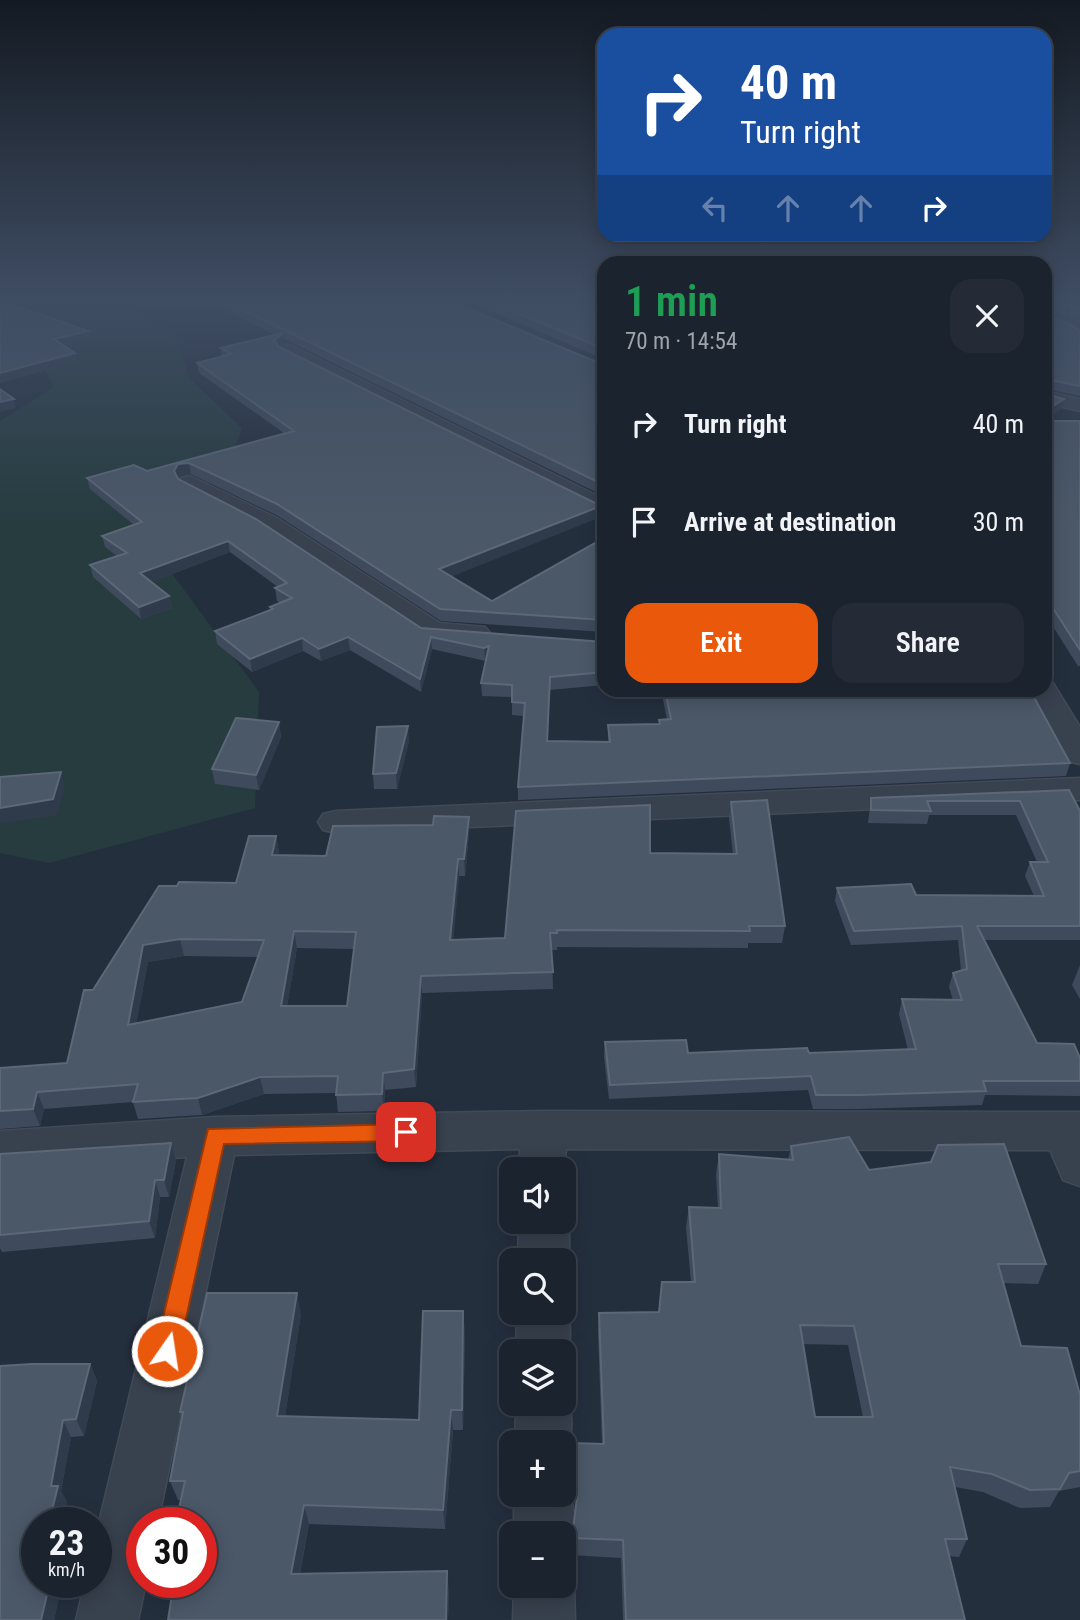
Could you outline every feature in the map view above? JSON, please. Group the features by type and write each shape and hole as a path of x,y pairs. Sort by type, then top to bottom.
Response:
{"street":[{"path":"335,374 597,505"},
{"path":"1052,399 1080,405"},
{"path":"190,483 268,523 433,632 502,636"},
{"path":"1046,697 1080,754"},
{"path":"336,822 1080,789"},
{"path":"107,1620 215,1136"},
{"path":"0,1150 215,1136 543,1149 1075,1143"},
{"path":"544,1598 544,1620"}],"green space":[{"path":"47,374 188,374 242,428 227,472 134,556 171,572 259,692 255,808 49,863 0,853 0,421 54,387"}],"building":[{"path":"212,374 333,374 597,504 597,508 439,569 492,601 597,542 597,620 440,609 277,504 189,463 178,464 174,471 178,479 256,519 421,628 597,641 597,673 550,677 547,741 610,742 608,725 660,724 659,720 671,719 666,697 1034,697 1070,763 518,787 525,703 512,702 512,685 481,683 489,646 484,648 431,637 420,679 348,637 319,649 302,638 250,659 215,631 273,609 270,607 292,598 275,588 287,583 228,541 140,573 169,596 139,607 90,565 127,553 102,536 142,522 87,478 134,465 147,471 294,431"},
{"path":"374,374 597,374 597,482"},
{"path":"1052,374 1080,374 1080,386 1052,380"},
{"path":"0,389 14,399 0,402"},
{"path":"1052,396 1064,399 1052,407"},
{"path":"1052,421 1080,421 1080,650 1052,607"},
{"path":"236,718 279,722 256,775 212,769"},
{"path":"408,726 396,773 373,774 377,727"},
{"path":"61,772 53,799 0,808 0,777"},
{"path":"1069,790 1080,811 1080,926 977,926 1037,1043 1074,1044 1080,1058 1080,1081 983,1081 986,1091 860,1095 816,1095 811,1076 610,1085 605,1042 686,1040 688,1053 807,1048 809,1053 916,1049 902,999 962,1000 953,973 967,969 962,926 854,931 837,888 911,884 916,895 1044,896 1030,862 1048,862 1020,801 927,801 931,811 871,810 871,798"},
{"path":"767,800 785,926 749,926 750,931 557,930 557,933 550,933 553,972 421,976 414,1069 383,1073 382,1094 336,1095 338,1076 260,1077 198,1098 133,1102 138,1084 37,1092 33,1109 0,1111 0,1068 67,1063 84,990 93,990 159,886 177,886 179,882 236,883 249,836 276,836 272,855 326,856 333,826 433,825 434,816 469,817 464,859 458,859 450,940 505,938 516,811 650,805 650,853 737,854 731,802","holes":["294,931 356,932 347,1006 281,1006","180,939 264,940 242,1002 128,1025 143,945"]},
{"path":"849,1137 869,1170 931,1162 938,1145 1004,1144 1046,1264 998,1264 1021,1346 1067,1348 1080,1395 1080,1471 1069,1473 1060,1489 1030,1490 992,1474 950,1467 967,1539 945,1539 965,1620 626,1620 623,1540 576,1538 576,1443 604,1444 599,1313 659,1312 662,1282 695,1282 689,1207 721,1208 719,1154 793,1160 791,1146","holes":["800,1325 854,1326 873,1417 815,1417"]},
{"path":"171,1143 164,1180 155,1180 149,1221 0,1235 0,1154"},
{"path":"207,1293 297,1293 277,1416 419,1420 423,1311 463,1311 462,1410 451,1410 443,1510 304,1505 291,1574 447,1571 446,1620 168,1620 171,1598 217,1598 217,1507 179,1507 185,1481 170,1481 183,1412 180,1412"},
{"path":"90,1364 76,1419 63,1420 51,1486 58,1486 53,1507 21,1507 21,1598 46,1598 41,1620 0,1620 0,1366"}],"route":[{"path":"167,1351 215,1136 406,1132"}]}
